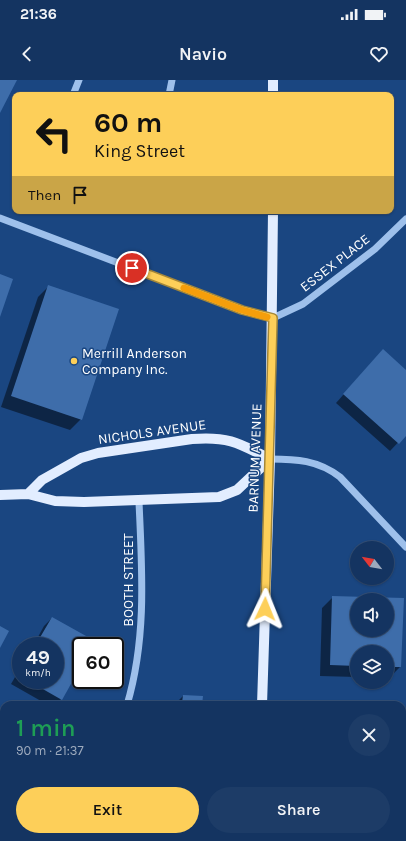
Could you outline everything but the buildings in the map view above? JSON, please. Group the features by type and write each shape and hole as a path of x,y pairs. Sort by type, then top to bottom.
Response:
{"main road":[{"path":"273,80 273,92"},
{"name":"BARNUM AVENUE","path":"262,701 270,460 273,318 273,214"},
{"name":"NICHOLS AVENUE","path":"28,494 42,480 81,458 98,453 192,439 207,438 232,440 270,460"},
{"path":"0,495 28,494 55,501 84,502 139,502 208,498 227,495 237,490 270,460"}],"street":[{"path":"74,92 79,80"},
{"path":"170,92 172,80"},
{"path":"0,218 242,310 273,318"},
{"name":"ESSEX PLACE","path":"273,318 303,304 332,283 376,249 406,219"},
{"path":"270,460 306,460 330,469 340,476 406,547"},
{"name":"BOOTH STREET","path":"128,701 141,636 142,577 139,502"}],"slow traffic":[{"path":"184,288 242,310 267,317"}],"place":[{"name":"Merrill Anderson Company Inc.","path":"74,361"}],"route":[{"path":"132,268 242,310 273,318 265,609"}]}
